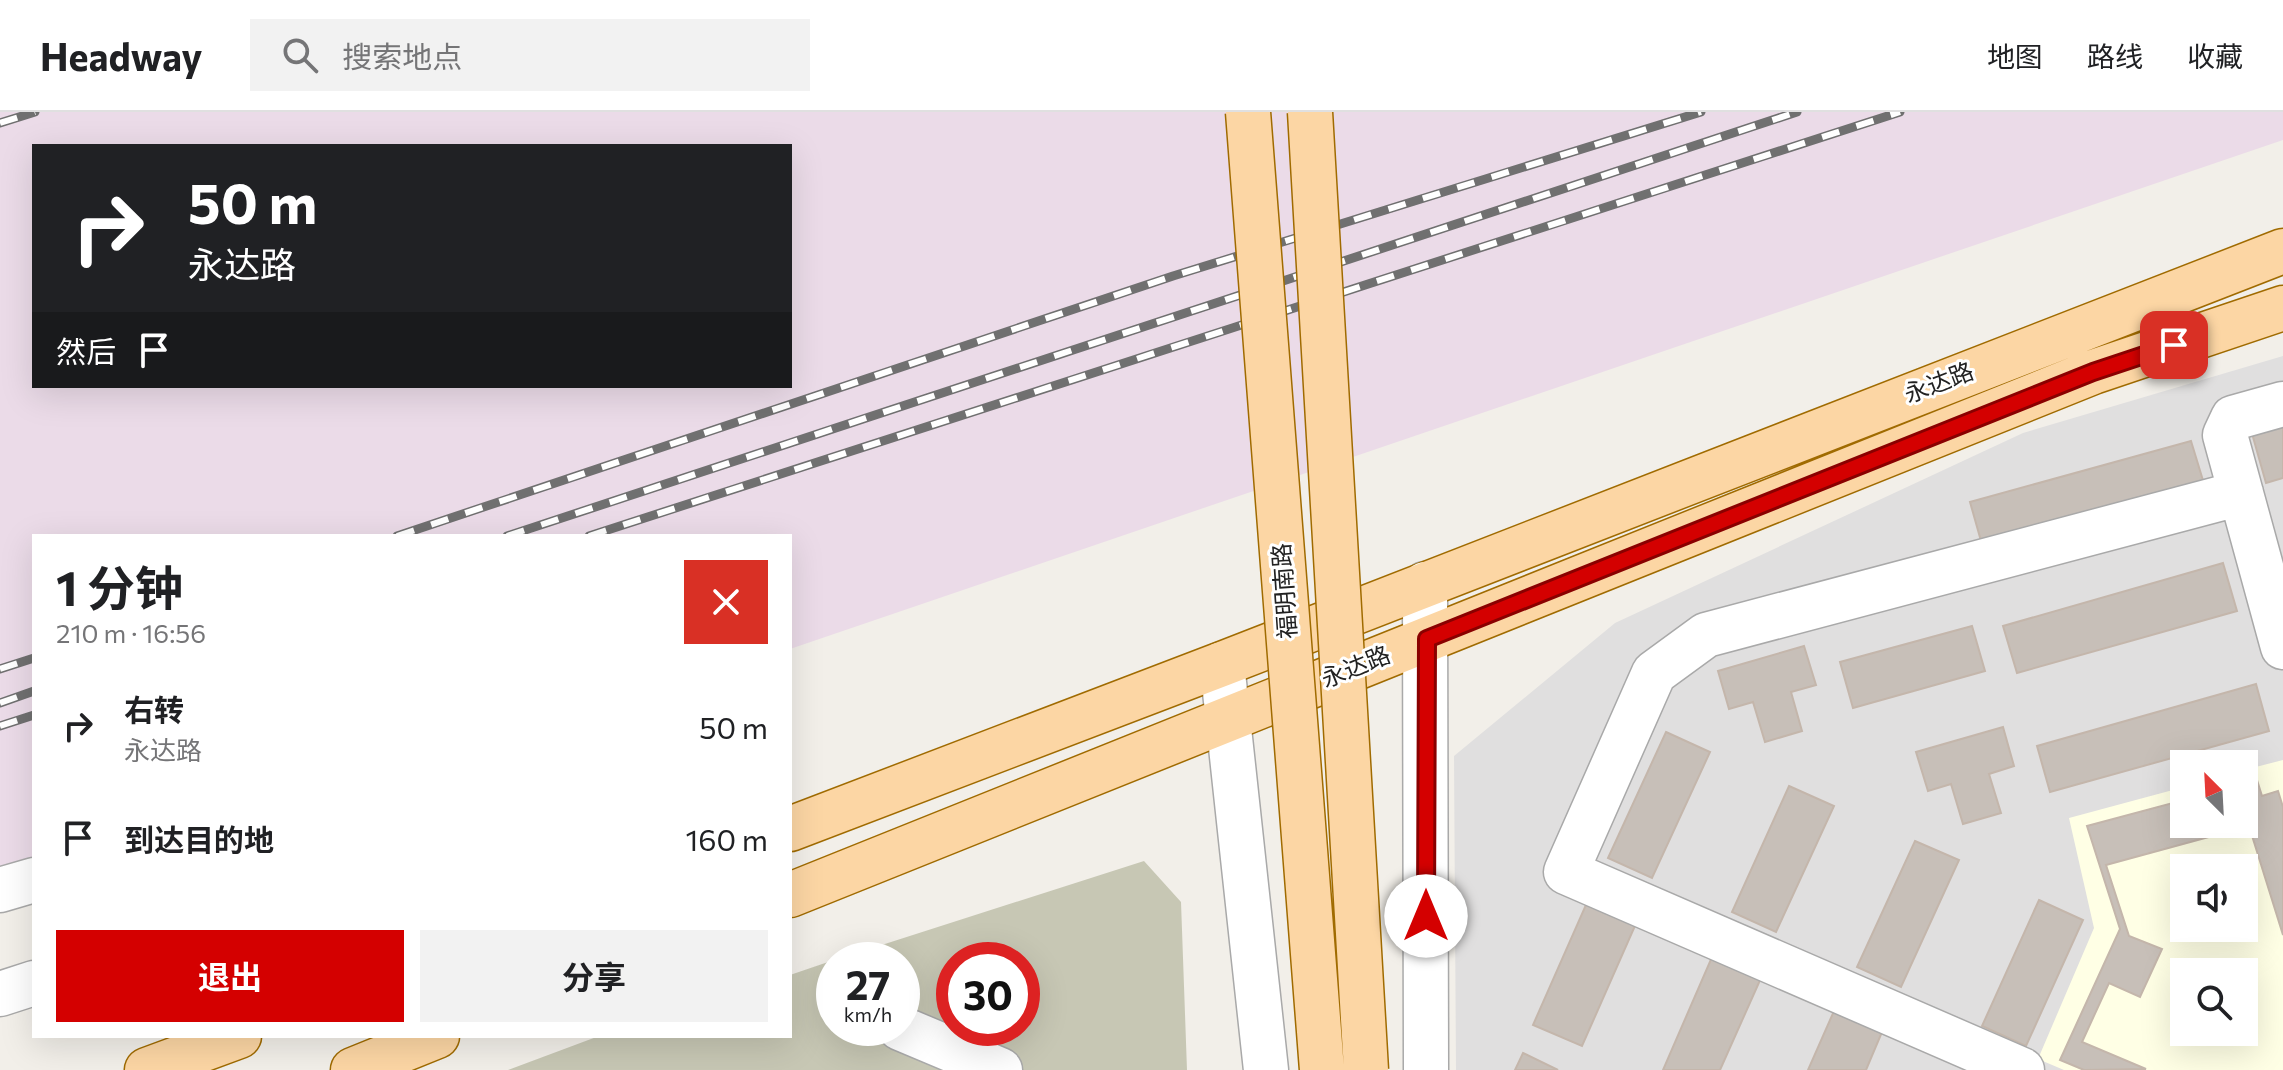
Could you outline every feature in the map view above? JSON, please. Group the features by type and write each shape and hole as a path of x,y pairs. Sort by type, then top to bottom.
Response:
{"main road":[{"name":"福明南路","path":"1248,112 1322,1070"},
{"path":"1310,112 1366,1070"},
{"name":"永达路","path":"792,828 2283,251"},
{"name":"永达路","path":"792,894 2093,372 2283,308"},
{"path":"147,1070 234,1038"},
{"path":"353,1070 432,1038"}],"street":[{"path":"2283,404 2233,418 2225,435 2283,647"},
{"path":"2022,1070 1566,872 1654,673 1706,635 2241,493"},
{"path":"1425,584 1426,1070"},
{"path":"1222,664 1266,1070"},
{"path":"0,890 32,881"},
{"path":"0,994 32,984"},
{"path":"920,1036 1000,1070"}],"shaded area":[{"path":"0,112 2283,112 2283,140 792,648 792,534 32,534 32,895 0,903"},
{"path":"2283,356 2283,1070 1456,1070 1454,756 1615,623 2023,433"},
{"path":"2283,760 2283,1070 2064,1070 2038,1059 2094,928 2069,818 2170,791 2170,838 2258,838 2258,766"},
{"path":"1144,861 1181,902 1187,1070 508,1070 594,1038 792,1038 792,974 816,966 816,1046 920,1046 920,942 891,942"}],"building":[{"path":"2283,421 2283,478 2266,483 2251,430"},
{"path":"2191,441 2205,487 1983,548 1970,502"},
{"path":"2223,563 2237,611 2017,673 2003,626"},
{"path":"1972,626 1985,671 1853,708 1840,662"},
{"path":"1804,646 1816,685 1791,692 1802,731 1765,742 1753,702 1729,709 1718,671"},
{"path":"2256,684 2269,731 2201,750 2170,750 2170,759 2050,792 2037,746"},
{"path":"2003,727 2014,766 1989,774 2001,813 1963,824 1951,784 1928,791 1916,752"},
{"path":"1666,732 1710,752 1652,878 1608,858"},
{"path":"2258,783 2262,796 2278,791 2283,807 2283,935 2258,854 2253,838 2258,838"},
{"path":"1789,786 1834,806 1776,932 1732,912"},
{"path":"2170,804 2170,838 2205,838 2106,865 2129,936 2162,949 2140,997 2109,983 2082,1042 2146,1069 2084,1070 2060,1060 2120,929 2087,826"},
{"path":"1915,841 1959,860 1901,987 1857,967"},
{"path":"1589,898 1638,919 1582,1046 1533,1025"},
{"path":"2039,900 2083,920 2026,1046 1982,1026"},
{"path":"1712,957 1761,978 1720,1070 1663,1070"},
{"path":"1834,1011 1882,1032 1866,1070 1808,1070"},
{"path":"1523,1053 1558,1070 1515,1070"}],"railway":[{"path":"0,123 35,112"},
{"path":"403,534 1173,276 1701,112"},
{"path":"513,534 1797,112"},
{"path":"595,534 1900,112"},
{"path":"0,669 32,659"},
{"path":"0,703 32,692"},
{"path":"0,726 32,716"}],"route":[{"path":"1426,916 1427,639 2093,372 2174,345"}]}
